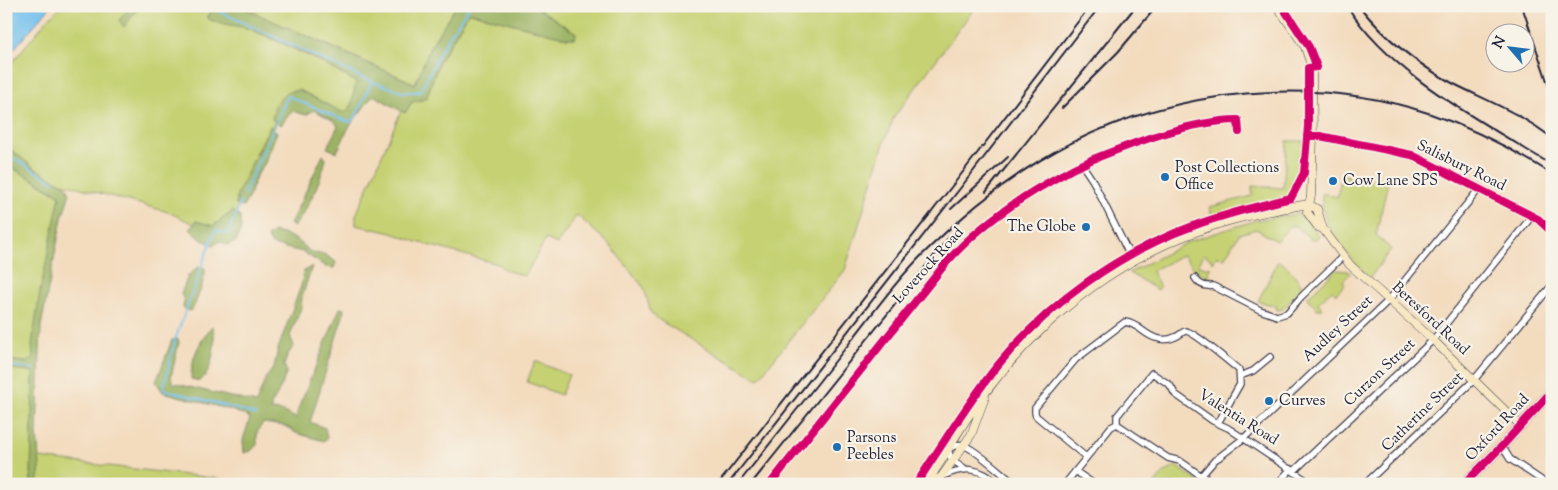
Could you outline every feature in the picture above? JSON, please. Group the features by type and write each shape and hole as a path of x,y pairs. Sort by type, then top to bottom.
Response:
{"main road":[{"name":"Oxford Road","path":"1464,484 1521,426 1552,391"}],"street":[{"path":"927,484 971,411 1015,356 1056,316 1092,288 1132,262 1174,241 1211,226 1256,213 1308,204 1311,196 1313,136 1312,68 1305,47 1276,6"},
{"name":"Loverock Road","path":"770,484 907,310 957,251 974,235 1017,202 1091,160 1143,141 1197,126 1238,120 1240,132"},
{"name":"Salisbury Road","path":"1320,136 1412,155 1532,216 1546,225 1552,232"},
{"path":"1083,166 1093,181 1132,262"},
{"name":"Audley Street","path":"1201,476 1217,459 1244,438 1389,300 1479,189"},
{"name":"Beresford Road","path":"1308,204 1307,212 1318,226 1323,229 1342,257 1433,340 1521,426"},
{"name":"Curzon Street","path":"1276,484 1433,340 1532,216"},
{"path":"1195,278 1198,283 1213,286 1260,310 1277,316 1287,313 1342,257"},
{"name":"Catherine Street","path":"1365,484 1474,380 1552,285"},
{"path":"1086,457 1036,416 1035,408 1076,358 1125,322 1133,323 1153,338 1162,340 1175,337 1184,331 1189,332 1239,370 1240,384 1218,423"},
{"path":"1240,376 1260,367 1270,357"},
{"name":"Valentia Road","path":"1117,424 1117,416 1152,373 1170,385 1175,394 1312,484"},
{"path":"933,484 942,476 971,435 987,391"},
{"path":"1065,484 1111,427 1117,424 1168,458 1180,461 1213,484"},
{"path":"971,435 977,454"},
{"path":"948,449 964,445 1015,484"},
{"path":"1502,446 1510,459 1548,484"},
{"path":"948,449 950,459 964,468 984,474 998,484"},
{"path":"942,476 964,468"},
{"path":"1075,471 1094,484"}],"green space":[{"path":"61,6 215,6 207,18 246,28 265,36 331,68 357,83 351,106 344,114 300,90 272,119 275,121 257,151 236,205 239,206 235,214 232,212 213,226 196,221 194,224 168,212 59,182 34,168 6,146 6,70 46,21"},
{"path":"131,6 140,6 124,27 119,20"},
{"path":"215,6 239,6 415,84 430,47 456,6 535,6 576,33 575,38 567,38 469,12 439,62 426,99 412,102 405,113 373,95 349,127 337,152 327,148 338,126 334,121 314,110 306,115 292,111 281,125 272,119 275,105 286,92 299,90 344,113 351,106 356,82 331,67 265,35 207,18"},
{"path":"239,6 456,6 430,47 416,84"},
{"path":"535,6 976,6 894,117 884,143 845,270 758,379 659,320 651,313 644,288 609,244 577,215 557,244 546,239 525,276 505,270 498,264 417,242 392,233 356,225 356,215 401,111 405,113 412,102 426,99 439,62 469,12 567,38 575,38 576,33"},
{"path":"270,126 277,132 265,163 256,176 250,195 243,207 236,205 237,194"},
{"path":"1287,141 1304,141 1303,173 1290,197 1212,217 1210,207 1252,196 1252,186 1283,188"},
{"path":"6,146 34,168 67,186 70,193 62,218 41,326 37,434 40,468 37,483 31,481 33,372 6,368 6,360 26,362 33,359 32,344 40,292 60,195 6,164"},
{"path":"323,155 326,159 317,186 294,227 290,224"},
{"path":"6,164 64,198 57,220 34,365 6,362"},
{"path":"1342,175 1388,182 1376,235 1391,249 1370,278 1336,240 1325,217 1322,193 1337,197"},
{"path":"233,211 240,217 241,229 236,242 227,245 220,241 214,245 202,240 190,229 196,221 213,226"},
{"path":"1299,214 1305,217 1319,236 1313,241 1296,226 1291,226 1276,241 1256,229 1239,234 1224,259 1217,256 1213,262 1204,254 1198,265 1208,269 1209,267 1211,268 1207,275 1214,278 1213,281 1196,271 1183,255 1152,271 1160,288 1158,290 1129,273 1190,241 1257,220"},
{"path":"274,232 287,235 298,241 312,253 324,254 336,262 334,268 326,267 303,252 272,245 267,237"},
{"path":"1278,261 1292,272 1302,287 1283,309 1277,310 1276,306 1258,301"},
{"path":"312,266 302,297 301,308 290,336 294,346 288,354 284,365 287,372 271,405 271,410 281,411 296,418 340,308 344,309 310,422 325,428 327,438 324,441 296,433 285,426 263,423 257,432 257,445 251,451 244,453 243,440 250,418 231,410 163,392 156,382 172,340 178,339 179,342 171,377 173,383 256,403 266,378 274,367 278,349 301,286 304,271"},
{"path":"198,267 205,268 205,272 191,311 183,308 184,300 181,294 188,276"},
{"path":"1336,270 1348,271 1350,274 1343,281 1345,284 1336,294 1332,290 1318,303 1323,309 1317,309 1308,297"},
{"path":"212,326 214,342 210,367 207,374 200,381 191,379 192,364 197,351 203,338"},
{"path":"535,361 569,375 561,395 527,382"},
{"path":"6,368 33,371 31,481 40,468 39,458 221,479 234,482 233,484 6,484"},
{"path":"1176,466 1202,484 1154,484 1164,473"}],"water":[{"path":"6,6 51,6 6,58"}],"waterway":[{"path":"214,9 365,79 403,92 420,92 441,50 469,6"},
{"path":"244,194 288,96 351,122 356,116 372,81"},
{"path":"6,154 54,182"},
{"path":"241,201 228,234 215,230 175,340 163,389 256,415"},
{"path":"6,365 34,369"}],"railway":[{"path":"718,484 956,181 1090,6"},
{"path":"728,484 962,186 1100,6"},
{"path":"986,192 1136,6"},
{"path":"1062,108 1118,52 1157,6"},
{"path":"1347,6 1381,48 1402,67 1472,117 1552,165"},
{"path":"1359,6 1391,40 1441,77 1517,115 1552,138"},
{"path":"1522,6 1552,96"},
{"path":"738,484 890,291 928,249 995,191 1032,165 1071,143 1112,125 1156,110 1201,100 1246,94 1293,92 1339,94 1384,101 1428,113 1460,125 1492,140 1552,174"},
{"path":"951,209 1008,157"},
{"path":"751,484 950,236"}],"cycle path":[{"path":"916,484 966,408 998,365 1039,321 1062,301 1112,266 1165,237 1217,218 1291,198 1304,173 1308,126 1308,68 1317,67 1309,47 1282,6"},
{"path":"770,484 946,263 977,232 1000,214 1037,189 1074,168 1145,140 1182,128 1220,121 1238,120 1239,132"},
{"path":"1307,136 1320,136 1412,155 1538,219 1552,232"},
{"path":"1464,484 1552,391"}],"place":[{"name":"Post Collections Office","path":"1165,177"},
{"name":"Cow Lane SPS","path":"1333,181"},
{"name":"The Globe","path":"1086,227"},
{"name":"Curves","path":"1269,401"},
{"name":"Parsons Peebles","path":"837,447"}]}
